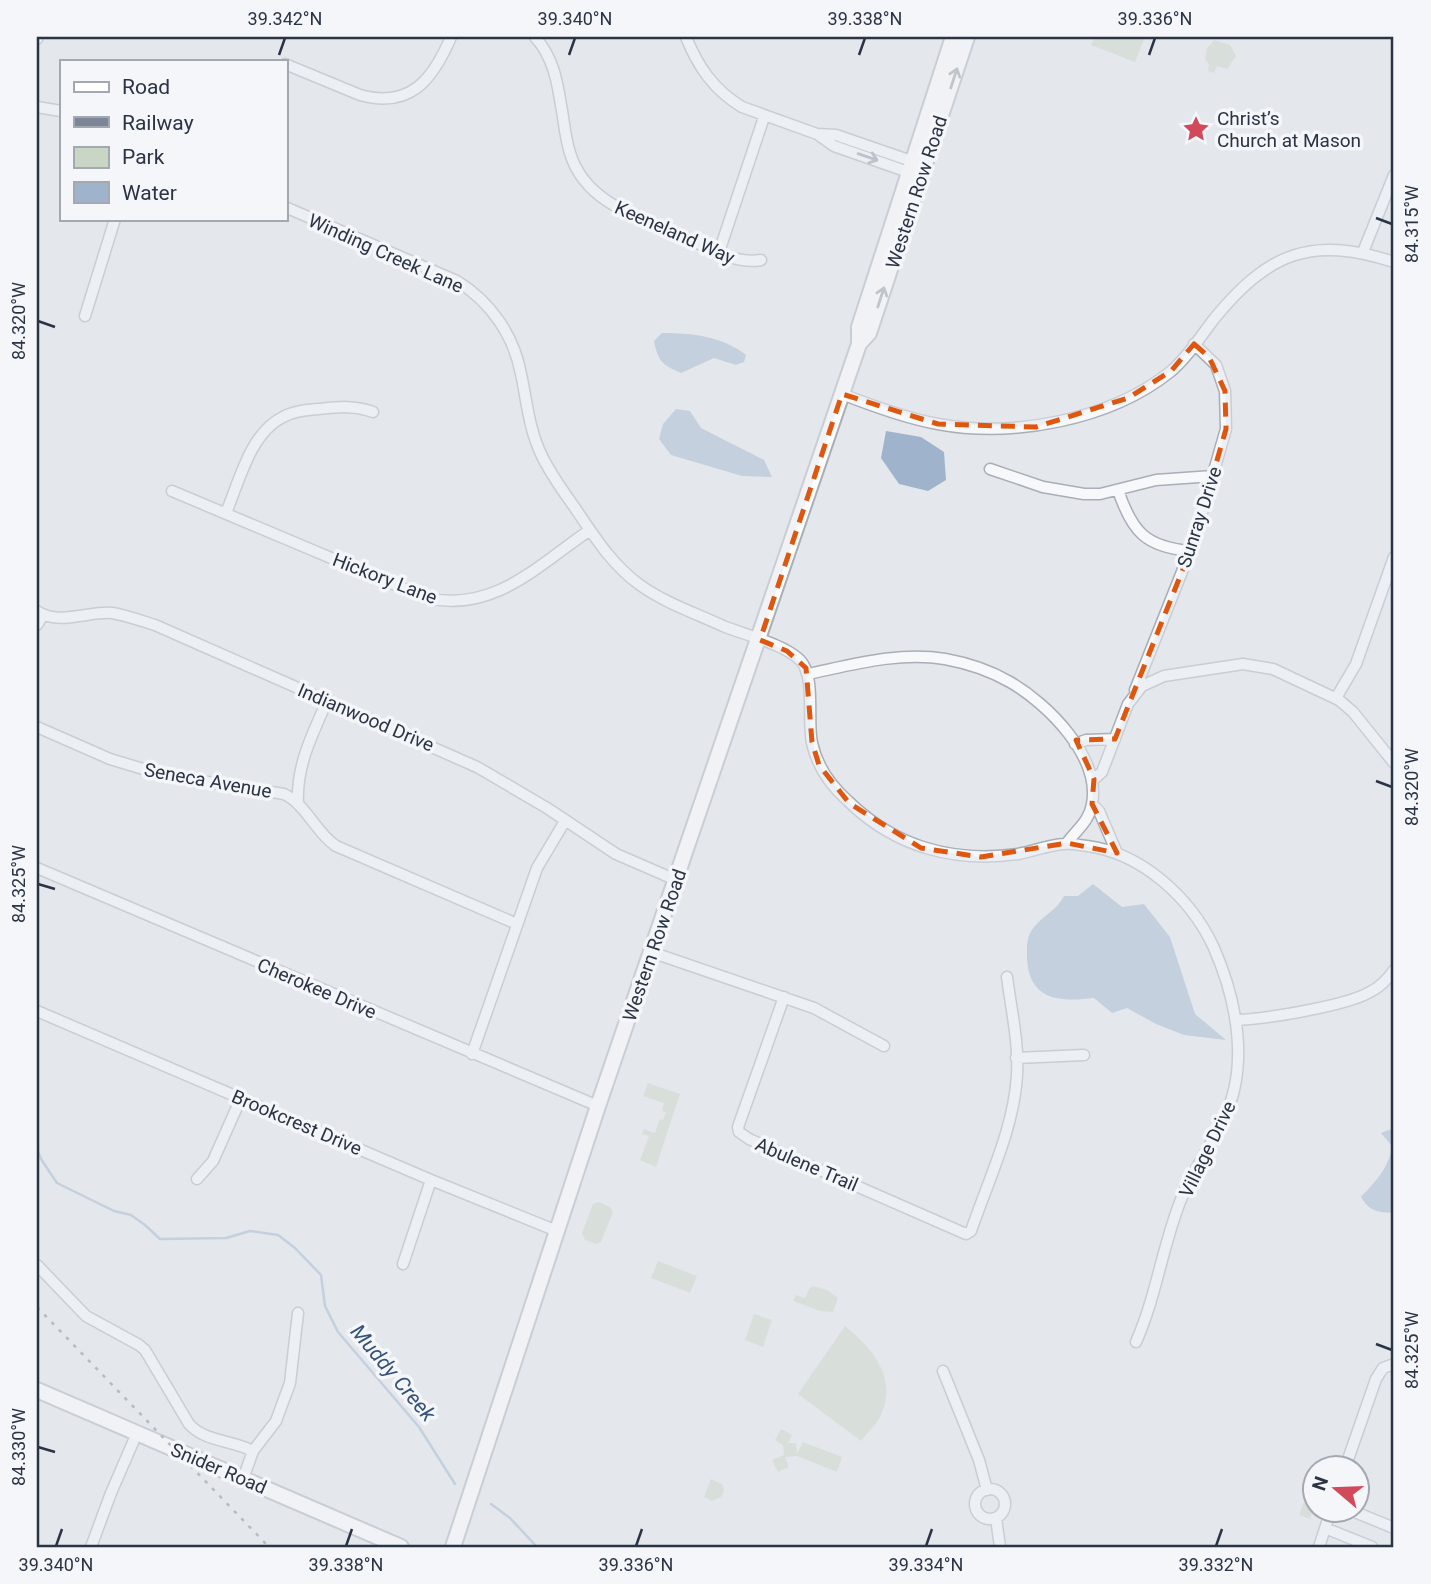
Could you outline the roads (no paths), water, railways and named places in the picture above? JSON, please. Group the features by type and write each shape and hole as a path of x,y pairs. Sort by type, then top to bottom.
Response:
{"street":[{"path":"287,65 360,96 384,99 397,97 428,79 442,59 452,37"},
{"name":"Keeneland Way","path":"535,37 555,70 570,155 589,186 618,208 719,252 743,261 761,260"},
{"path":"686,37 702,70 717,89 742,107 817,134 836,135 917,169"},
{"name":"Western Row Road","path":"453,1547 598,1106 739,694 760,640 859,344 869,333 953,37"},
{"name":"Western Row Road","path":"917,169 967,37"},
{"path":"37,107 60,111"},
{"path":"719,252 764,117"},
{"path":"1363,252 1394,174"},
{"name":"Winding Creek Lane","path":"287,208 468,288 502,324 518,358 530,425 543,459 613,560 640,585 683,608 760,640"},
{"path":"85,316 115,220"},
{"path":"842,394 938,424 991,428 1036,427 1128,398 1171,371 1236,293 1251,278 1273,264 1318,250 1363,252 1394,262"},
{"name":"Sunray Drive","path":"1094,779 1102,772 1190,551 1226,429 1225,391 1216,365 1194,344"},
{"path":"226,513 257,442 272,423 282,416 300,411 349,407 373,412"},
{"path":"990,469 1066,492 1100,494 1156,480 1213,476"},
{"name":"Hickory Lane","path":"172,491 426,598 450,602 475,600 505,588 590,530"},
{"path":"1118,491 1138,531 1164,549 1190,551"},
{"path":"1336,698 1356,664 1394,557"},
{"path":"37,625 40,613"},
{"name":"Indianwood Drive","path":"40,613 58,618 100,613 155,625 477,767 616,854 676,880"},
{"path":"760,640 798,658 807,674 908,657 944,659 968,664 1018,687 1051,715 1075,744 1094,779 1092,804 1086,821 1067,843"},
{"path":"1134,694 1147,682 1164,676 1243,664 1273,669 1336,698 1353,712 1394,763"},
{"name":"Village Drive","path":"807,674 809,724 820,765 849,803 883,829 921,848 963,857 1005,855 1067,843 1117,853 1145,867 1163,881 1200,923 1219,961 1236,1020 1238,1059 1234,1096 1181,1200 1147,1318 1136,1342"},
{"path":"298,804 297,786 301,762 327,701"},
{"name":"Seneca Avenue","path":"37,727 133,767 193,781 284,794 298,804 326,839 336,846 517,924"},
{"path":"1075,744 1086,740 1115,739"},
{"path":"1092,804 1099,811 1117,853"},
{"path":"472,1054 537,868 565,821"},
{"name":"Cherokee Drive","path":"37,868 598,1106"},
{"path":"651,952 825,1013 884,1046"},
{"path":"1236,1020 1359,998 1380,986 1394,970"},
{"path":"1007,977 1016,1058 1084,1055"},
{"name":"Abulene Trail","path":"783,997 738,1127 739,1132 749,1139 969,1234 1012,1109 1017,1073 1016,1058"},
{"name":"Brookcrest Drive","path":"37,1012 557,1231"},
{"path":"197,1179 214,1161 241,1098"},
{"path":"403,1264 431,1180"},
{"path":"37,1265 86,1317 145,1350 196,1432 240,1444 253,1451"},
{"path":"243,1479 253,1451 276,1421 290,1383 298,1313"},
{"path":"1350,1454 1376,1379 1383,1368 1394,1364"},
{"path":"943,1371 979,1460 987,1490"},
{"name":"Snider Road","path":"37,1390 401,1547"},
{"path":"91,1547 137,1433"},
{"path":"987,1490 998,1492 1004,1499 1002,1512 996,1518 984,1518 976,1509 976,1498 987,1490"},
{"path":"996,1518 1000,1547"},
{"path":"1372,1519 1394,1528"},
{"path":"1319,1547 1326,1524"},
{"path":"1325,1528 1373,1547"}],"water":[{"path":"662,333 695,335 717,340 746,355 744,362 736,365 714,358 681,373 666,365 657,354 654,341"},
{"path":"676,409 690,411 701,428 764,460 772,477 742,476 671,455 659,439 663,424"},
{"path":"886,431 921,437 944,452 946,480 928,491 899,484 881,458"},
{"path":"1093,884 1122,907 1144,904 1170,937 1195,1014 1226,1040 1184,1035 1127,1008 1112,1013 1094,998 1058,998 1040,991 1029,972 1027,958 1031,931 1064,896 1078,896"},
{"path":"1394,1128 1394,1213 1375,1210 1361,1197 1381,1174 1391,1154 1392,1146 1381,1133"}],"waterway":[{"name":"Muddy Creek","path":"37,1149 57,1183 114,1211 131,1215 160,1239 226,1238 250,1231 278,1235 295,1248 321,1275 325,1306 338,1332 419,1427 455,1484"},
{"name":"Muddy Creek","path":"491,1504 510,1518 537,1547"}],"railway":[{"path":"37,1307 269,1547"}],"place":[{"name":"Christ’s Church at Mason","path":"1196,129"}]}
